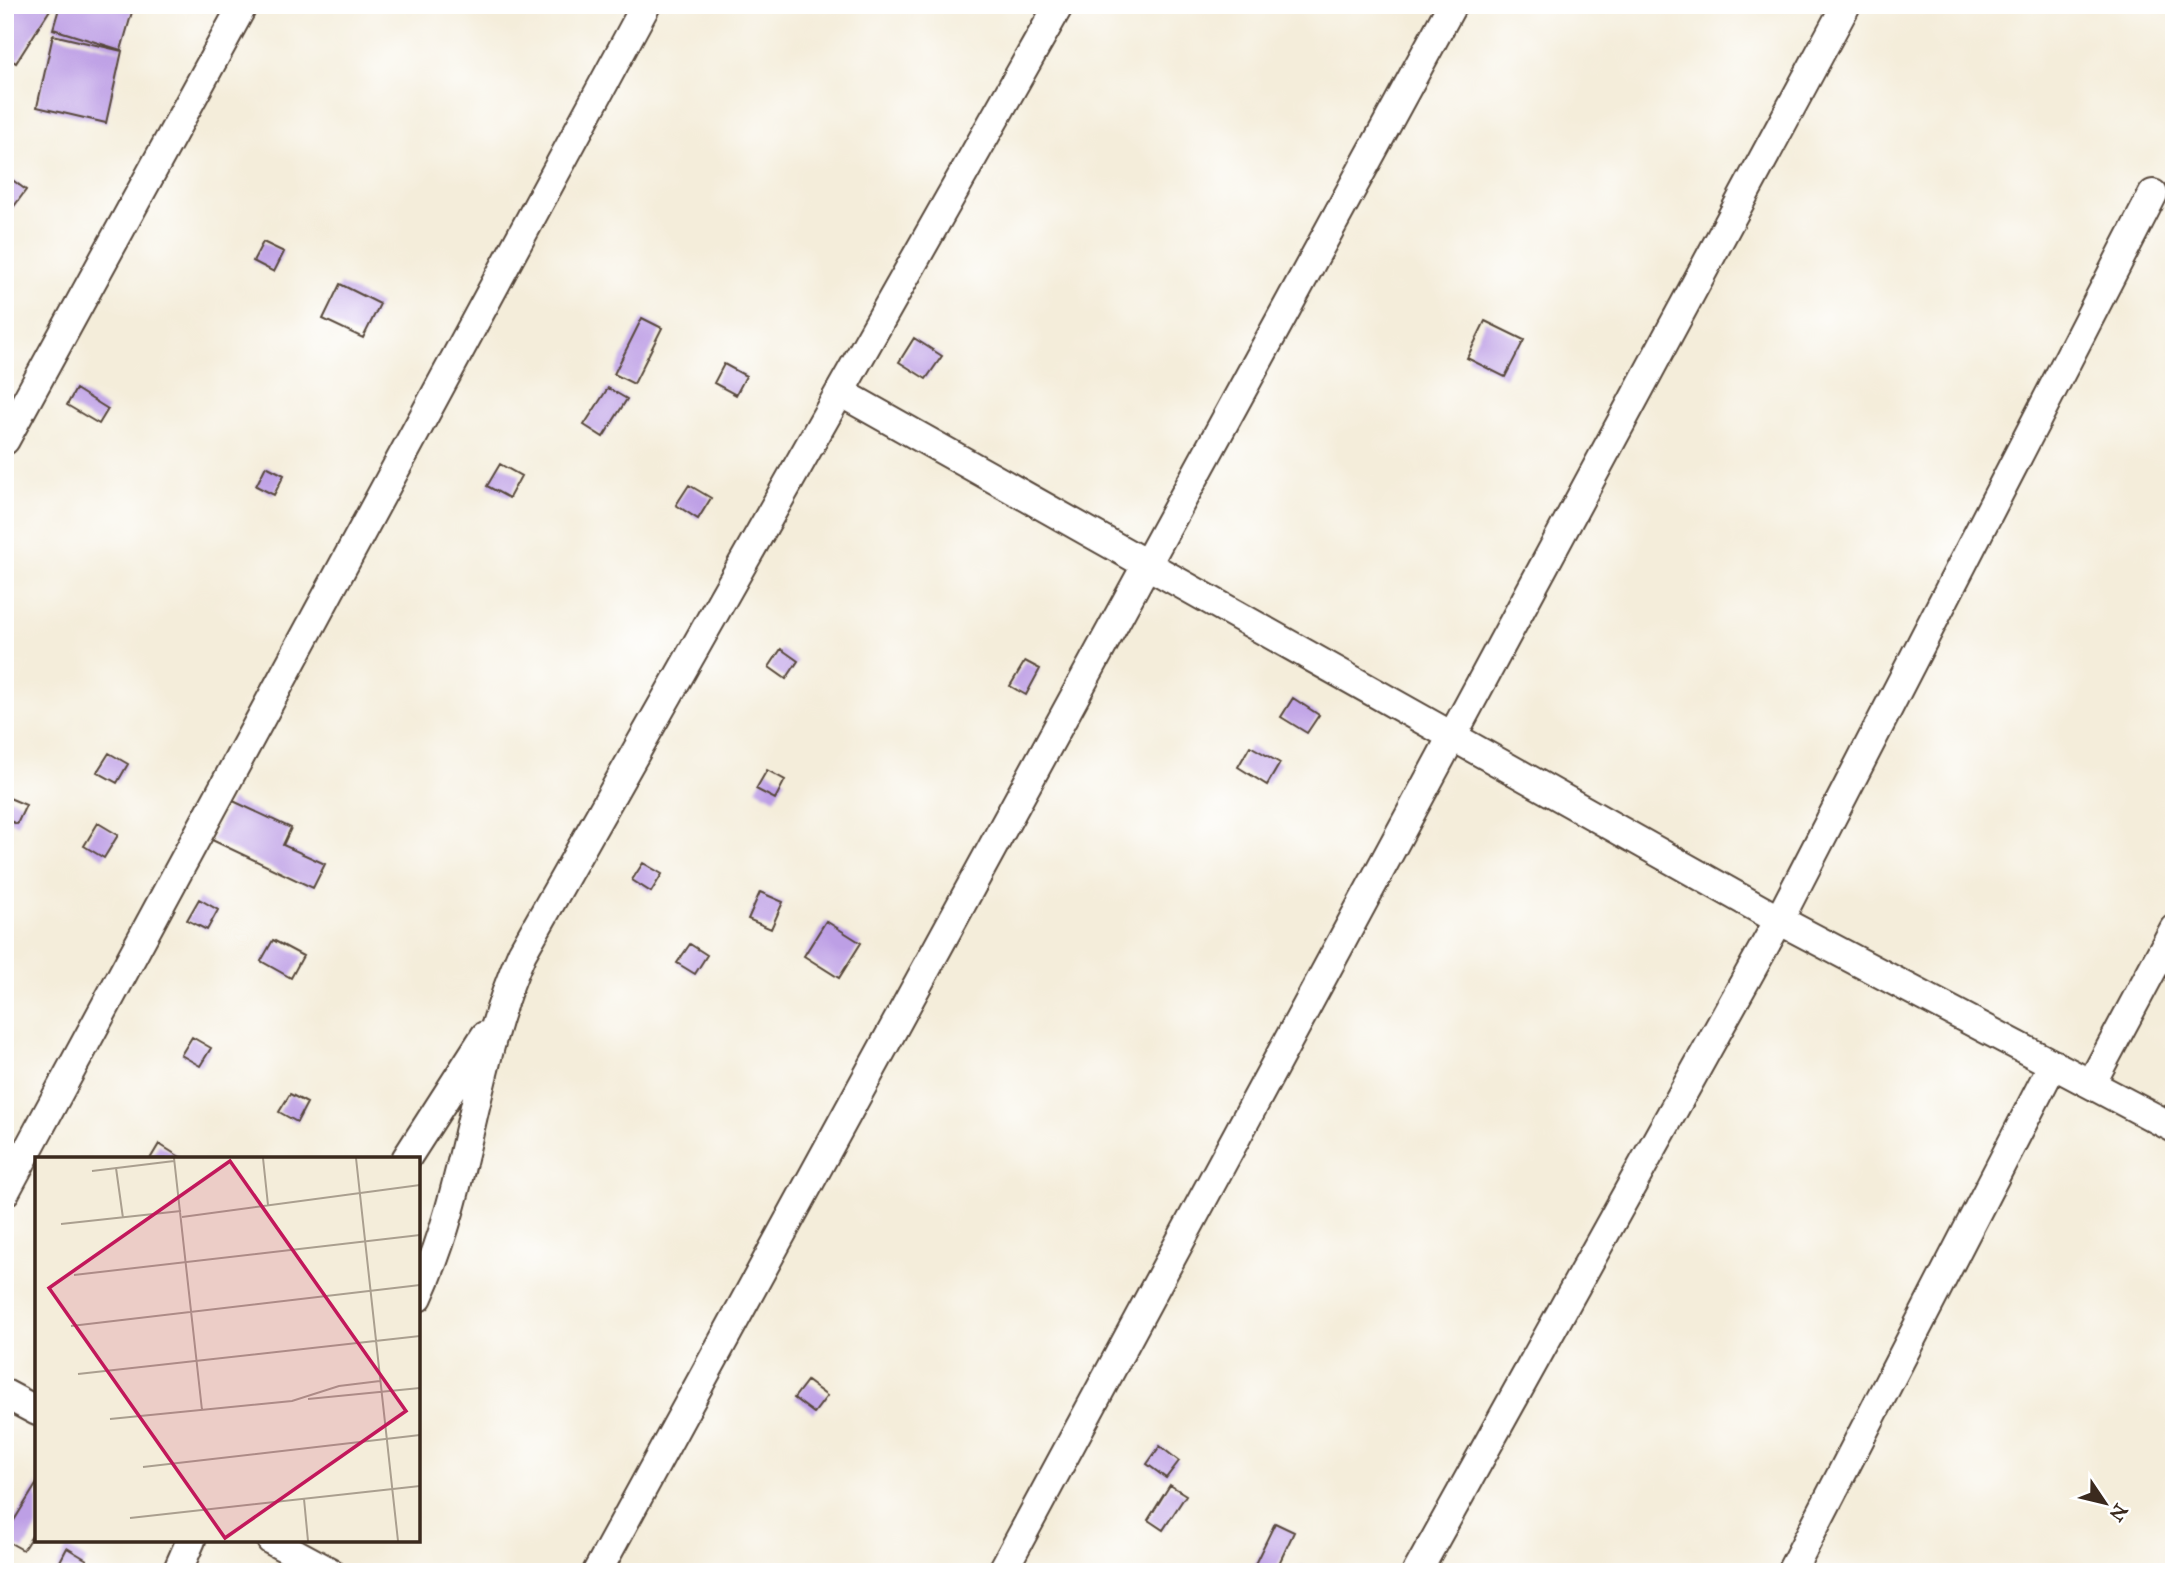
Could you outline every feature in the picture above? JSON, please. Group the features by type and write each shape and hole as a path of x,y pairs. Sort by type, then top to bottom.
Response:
{"street":[{"path":"5,440 243,5"},
{"path":"5,1192 646,5"},
{"path":"420,1292 457,1190 496,1019 522,953 1059,5"},
{"path":"597,1572 1452,5"},
{"path":"1002,1572 1846,5"},
{"path":"1417,1572 1779,920 2152,194"},
{"path":"840,392 1779,920 2174,1128"},
{"path":"2091,1084 2174,929"},
{"path":"407,1157 496,1019"},
{"path":"1791,1572 2053,1064"},
{"path":"5,1394 35,1410"},
{"path":"177,1572 190,1542"},
{"path":"280,1542 330,1572"}],"building":[{"path":"5,5 53,5 16,63 5,56"},
{"path":"60,5 134,5 121,50 53,29"},
{"path":"53,35 122,51 106,123 37,107"},
{"path":"7,176 26,190 12,209 5,205"},
{"path":"263,242 284,252 274,272 253,261"},
{"path":"340,284 380,304 363,338 323,319"},
{"path":"642,318 662,328 634,384 614,374"},
{"path":"1485,321 1524,340 1505,377 1467,358"},
{"path":"914,338 942,356 926,379 899,362"},
{"path":"724,364 746,376 736,395 714,383"},
{"path":"608,388 627,399 603,437 584,425"},
{"path":"76,389 108,409 99,424 67,405"},
{"path":"500,464 521,476 509,498 487,486"},
{"path":"266,466 284,475 274,495 256,486"},
{"path":"689,485 711,498 698,519 676,505"},
{"path":"781,649 798,661 786,679 769,667"},
{"path":"1025,661 1040,669 1026,695 1010,686"},
{"path":"1293,698 1319,715 1307,733 1281,717"},
{"path":"1250,746 1280,763 1267,785 1238,767"},
{"path":"109,753 128,764 117,783 97,772"},
{"path":"767,770 785,780 775,799 756,789"},
{"path":"7,797 26,805 17,824 5,819"},
{"path":"231,800 291,828 283,845 325,864 313,888 212,840"},
{"path":"98,823 118,835 104,858 84,846"},
{"path":"643,863 662,874 651,892 632,880"},
{"path":"760,892 783,902 771,929 748,919"},
{"path":"199,899 218,910 207,930 187,920"},
{"path":"826,921 861,943 839,978 804,956"},
{"path":"273,940 303,956 291,978 261,961"},
{"path":"690,944 707,955 695,974 677,963"},
{"path":"192,1037 211,1048 200,1066 181,1055"},
{"path":"290,1094 307,1103 297,1122 279,1112"},
{"path":"159,1144 180,1157 151,1157"},
{"path":"807,1381 827,1396 814,1413 794,1398"},
{"path":"1160,1446 1179,1461 1166,1478 1147,1464"},
{"path":"1170,1485 1186,1495 1163,1530 1148,1520"},
{"path":"35,1486 35,1531 23,1550 5,1540 5,1535"},
{"path":"1275,1523 1294,1532 1275,1572 1265,1572 1254,1566"},
{"path":"67,1548 87,1560 80,1572 56,1569"},
{"path":"1302,1565 1314,1572 1298,1572"}]}
